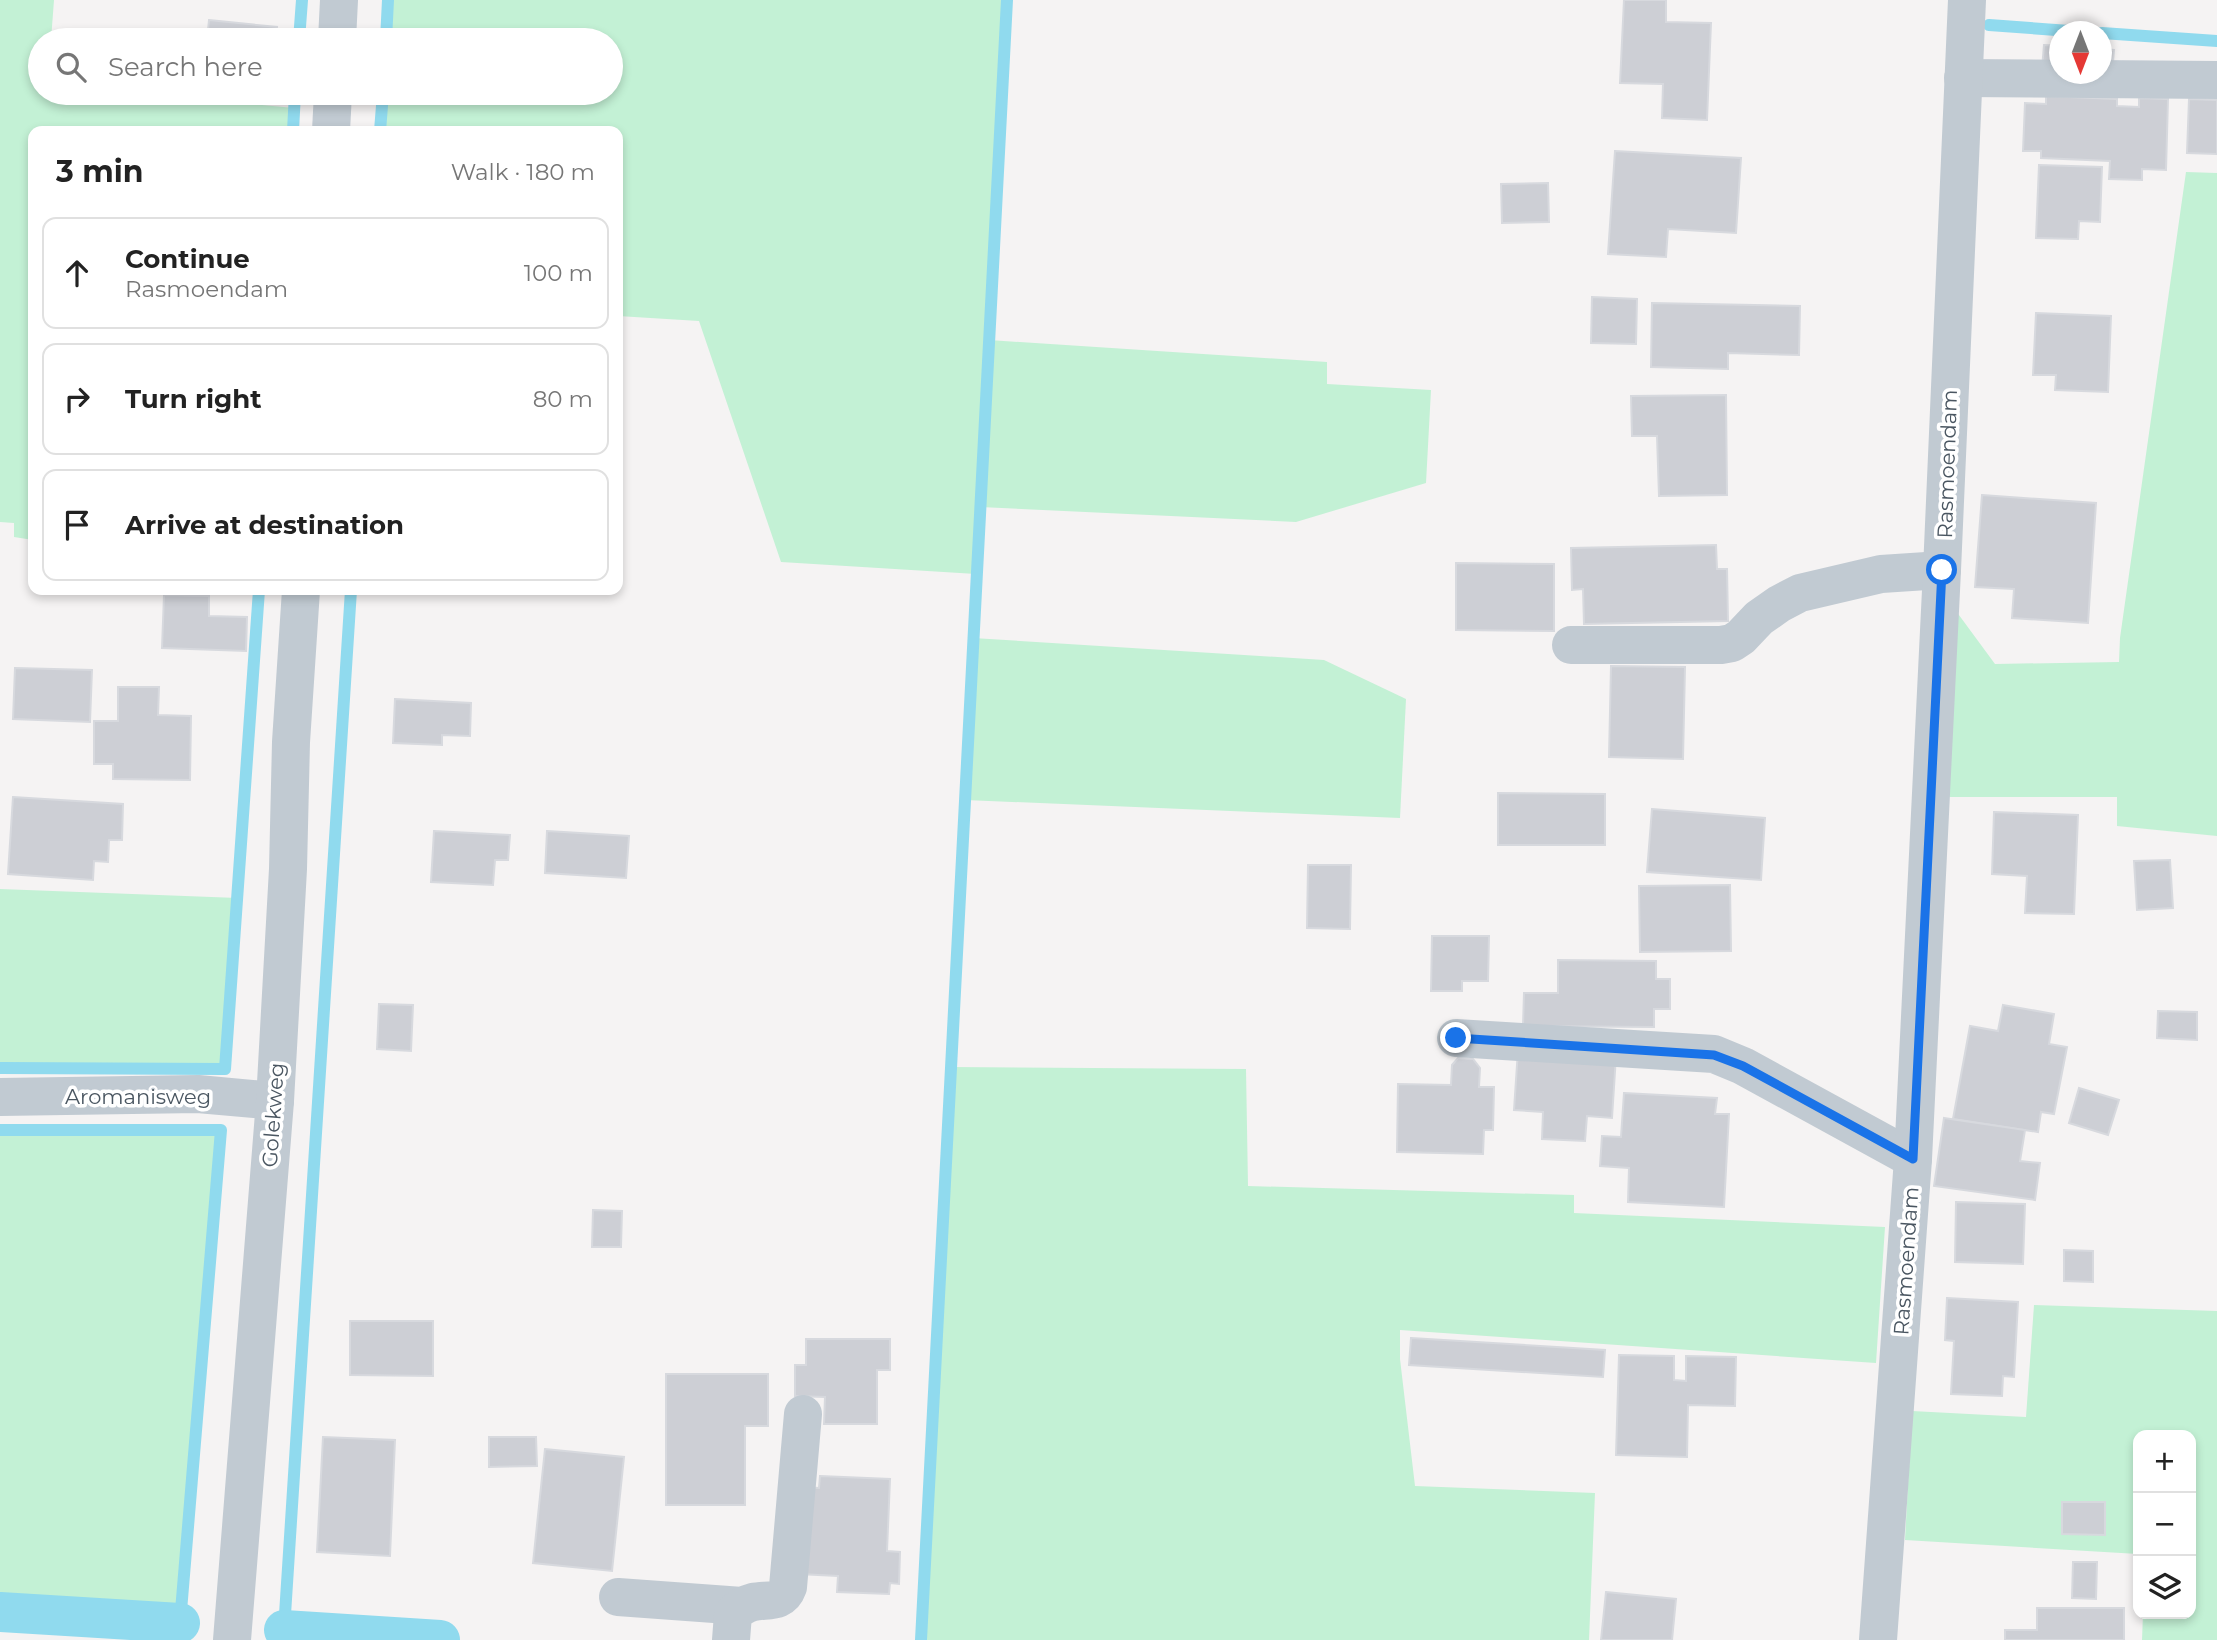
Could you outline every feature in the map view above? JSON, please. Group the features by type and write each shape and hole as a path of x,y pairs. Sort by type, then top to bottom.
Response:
{"street":[{"path":"338,28 340,0"},
{"name":"Rasmoendam","path":"1878,1640 1913,1159 1967,0"},
{"path":"1964,78 2217,80"},
{"path":"331,126 332,105"},
{"path":"1571,645 1732,643 1759,618 1800,593 1881,574 1942,570"},
{"name":"Golekweg","path":"232,1640 275,1101 288,869 291,743 301,595"},
{"path":"1456,1038 1714,1055 1743,1066 1913,1159"},
{"name":"Aromanisweg","path":"0,1097 198,1094 275,1101"},
{"path":"618,1597 736,1623 753,1602 779,1599 785,1595 788,1587 803,1414"}],"green space":[{"path":"0,0 54,0 52,28 28,28 28,105 261,105 294,108 293,126 28,126 28,539 14,537 14,523 0,522"},
{"path":"388,0 1007,0 989,340 1327,362 1327,384 1431,390 1426,483 1296,522 980,507 976,574 781,562 699,321 623,316 623,126 380,126 382,105 623,105 623,28 387,28"},
{"path":"2186,172 2217,173 2217,836 2117,826 2117,797 1944,797 1956,611 1995,664 2119,662 2120,638"},
{"path":"973,638 1324,660 1406,699 1400,818 965,800"},
{"path":"0,889 238,898 225,1069 0,1068"},
{"path":"951,1067 1246,1069 1248,1186 1574,1195 1574,1213 1885,1227 1876,1363 1400,1330 1400,1359 1415,1486 1595,1493 1589,1640 921,1640"},
{"path":"0,1130 221,1130 180,1623 0,1612"},
{"path":"2034,1305 2217,1311 2217,1640 2142,1640 2143,1619 2196,1619 2196,1430 2133,1430 2133,1554 1905,1540 1912,1411 2026,1417"}],"building":[{"path":"1624,0 1666,0 1666,22 1711,23 1707,120 1662,118 1663,84 1620,83"},
{"path":"209,20 277,27 277,28 208,28"},
{"path":"2044,45 2049,45 2049,69 2042,69"},
{"path":"2046,96 2117,99 2117,106 2139,107 2139,98 2168,99 2166,170 2142,169 2142,180 2109,179 2110,161 2041,158 2041,151 2023,151 2025,103 2046,104"},
{"path":"2189,99 2217,100 2217,154 2187,153"},
{"path":"1615,151 1741,158 1736,233 1668,229 1666,257 1608,254"},
{"path":"2039,165 2102,167 2100,222 2079,221 2078,239 2036,238"},
{"path":"1548,183 1549,222 1502,223 1501,184"},
{"path":"1592,297 1637,299 1636,344 1591,343"},
{"path":"1652,303 1800,306 1799,355 1728,353 1728,369 1651,367"},
{"path":"2036,313 2111,316 2108,392 2055,390 2056,375 2033,375"},
{"path":"1726,395 1727,495 1659,496 1657,436 1632,436 1631,396"},
{"path":"1982,495 2096,503 2088,623 2012,618 2014,589 1975,587"},
{"path":"1716,545 1717,569 1727,569 1728,621 1584,624 1583,589 1572,590 1571,548"},
{"path":"1456,563 1554,564 1554,631 1456,630"},
{"path":"164,595 209,596 209,616 247,617 246,651 162,648"},
{"path":"1611,666 1685,667 1683,759 1609,757"},
{"path":"15,668 92,670 90,722 13,719"},
{"path":"118,687 159,687 158,715 191,716 190,780 113,779 113,764 94,764 94,721 118,721"},
{"path":"395,699 471,703 470,736 442,735 442,745 393,743"},
{"path":"1498,793 1605,794 1605,845 1498,845"},
{"path":"13,797 123,804 122,840 109,840 108,862 94,861 93,880 8,874"},
{"path":"1652,809 1765,818 1761,880 1647,872"},
{"path":"1994,812 2078,815 2074,914 2025,913 2027,876 1992,874"},
{"path":"434,831 510,835 508,860 495,860 493,885 431,882"},
{"path":"547,831 629,836 626,878 545,873"},
{"path":"2170,860 2173,908 2137,910 2134,861"},
{"path":"1308,865 1351,865 1350,929 1307,928"},
{"path":"1730,885 1731,951 1640,952 1639,886"},
{"path":"1432,936 1489,936 1488,981 1462,981 1462,991 1431,991"},
{"path":"1558,960 1656,961 1656,979 1670,979 1670,1009 1654,1009 1654,1027 1523,1026 1524,993 1558,993"},
{"path":"379,1004 413,1005 411,1051 377,1049"},
{"path":"2003,1005 2054,1014 2049,1044 2067,1047 2054,1114 2041,1112 2038,1132 1953,1119 1970,1026 1998,1031"},
{"path":"2158,1011 2197,1012 2197,1040 2157,1038"},
{"path":"1518,1050 1616,1056 1612,1118 1587,1116 1585,1141 1542,1139 1543,1112 1514,1110"},
{"path":"1458,1058 1473,1059 1480,1068 1479,1087 1494,1087 1493,1130 1484,1130 1483,1154 1397,1152 1398,1084 1451,1085 1452,1065"},
{"path":"2079,1088 2119,1100 2108,1135 2069,1123"},
{"path":"1624,1093 1717,1098 1715,1114 1729,1114 1724,1207 1628,1202 1629,1168 1600,1166 1602,1136 1621,1137"},
{"path":"1944,1118 2025,1130 2020,1161 2040,1163 2035,1200 1934,1186"},
{"path":"1956,1202 2025,1204 2023,1264 1955,1262"},
{"path":"593,1210 622,1211 621,1247 592,1247"},
{"path":"2064,1250 2093,1251 2093,1282 2064,1281"},
{"path":"1947,1298 2018,1302 2014,1377 2003,1376 2002,1396 1951,1394 1954,1341 1945,1340"},
{"path":"350,1321 433,1321 433,1376 350,1375"},
{"path":"1411,1338 1605,1350 1603,1377 1409,1365"},
{"path":"806,1339 890,1339 890,1370 877,1370 877,1424 824,1424 825,1397 795,1396 795,1365 806,1365"},
{"path":"1619,1355 1674,1356 1674,1380 1686,1381 1686,1356 1736,1357 1735,1406 1688,1405 1687,1457 1616,1455"},
{"path":"666,1374 768,1374 768,1426 745,1426 745,1505 666,1505"},
{"path":"323,1437 395,1440 390,1556 317,1552"},
{"path":"489,1437 536,1437 537,1466 489,1467"},
{"path":"545,1449 624,1457 612,1571 533,1563"},
{"path":"820,1476 890,1479 887,1551 900,1552 899,1584 890,1583 889,1594 837,1592 838,1576 799,1574 803,1487 819,1488"},
{"path":"2062,1502 2105,1502 2105,1535 2062,1534"},
{"path":"2073,1562 2097,1562 2096,1599 2072,1598"},
{"path":"1606,1592 1676,1599 1672,1640 1601,1640"},
{"path":"2037,1608 2124,1608 2124,1640 2005,1640 2005,1630 2037,1630"}],"waterway":[{"path":"300,28 302,0"},
{"path":"387,28 388,0"},
{"path":"921,1640 1007,0"},
{"path":"1989,25 2049,29"},
{"path":"2112,34 2217,41"},
{"path":"293,126 294,105"},
{"path":"380,126 382,105"},
{"path":"0,1068 225,1069 259,595"},
{"path":"284,1630 351,595"},
{"path":"0,1130 221,1130 180,1623"},
{"path":"0,1612 180,1623"},
{"path":"284,1630 440,1640"}],"route":[{"path":"1456,1038 1714,1055 1743,1066 1913,1159 1942,570"}]}
